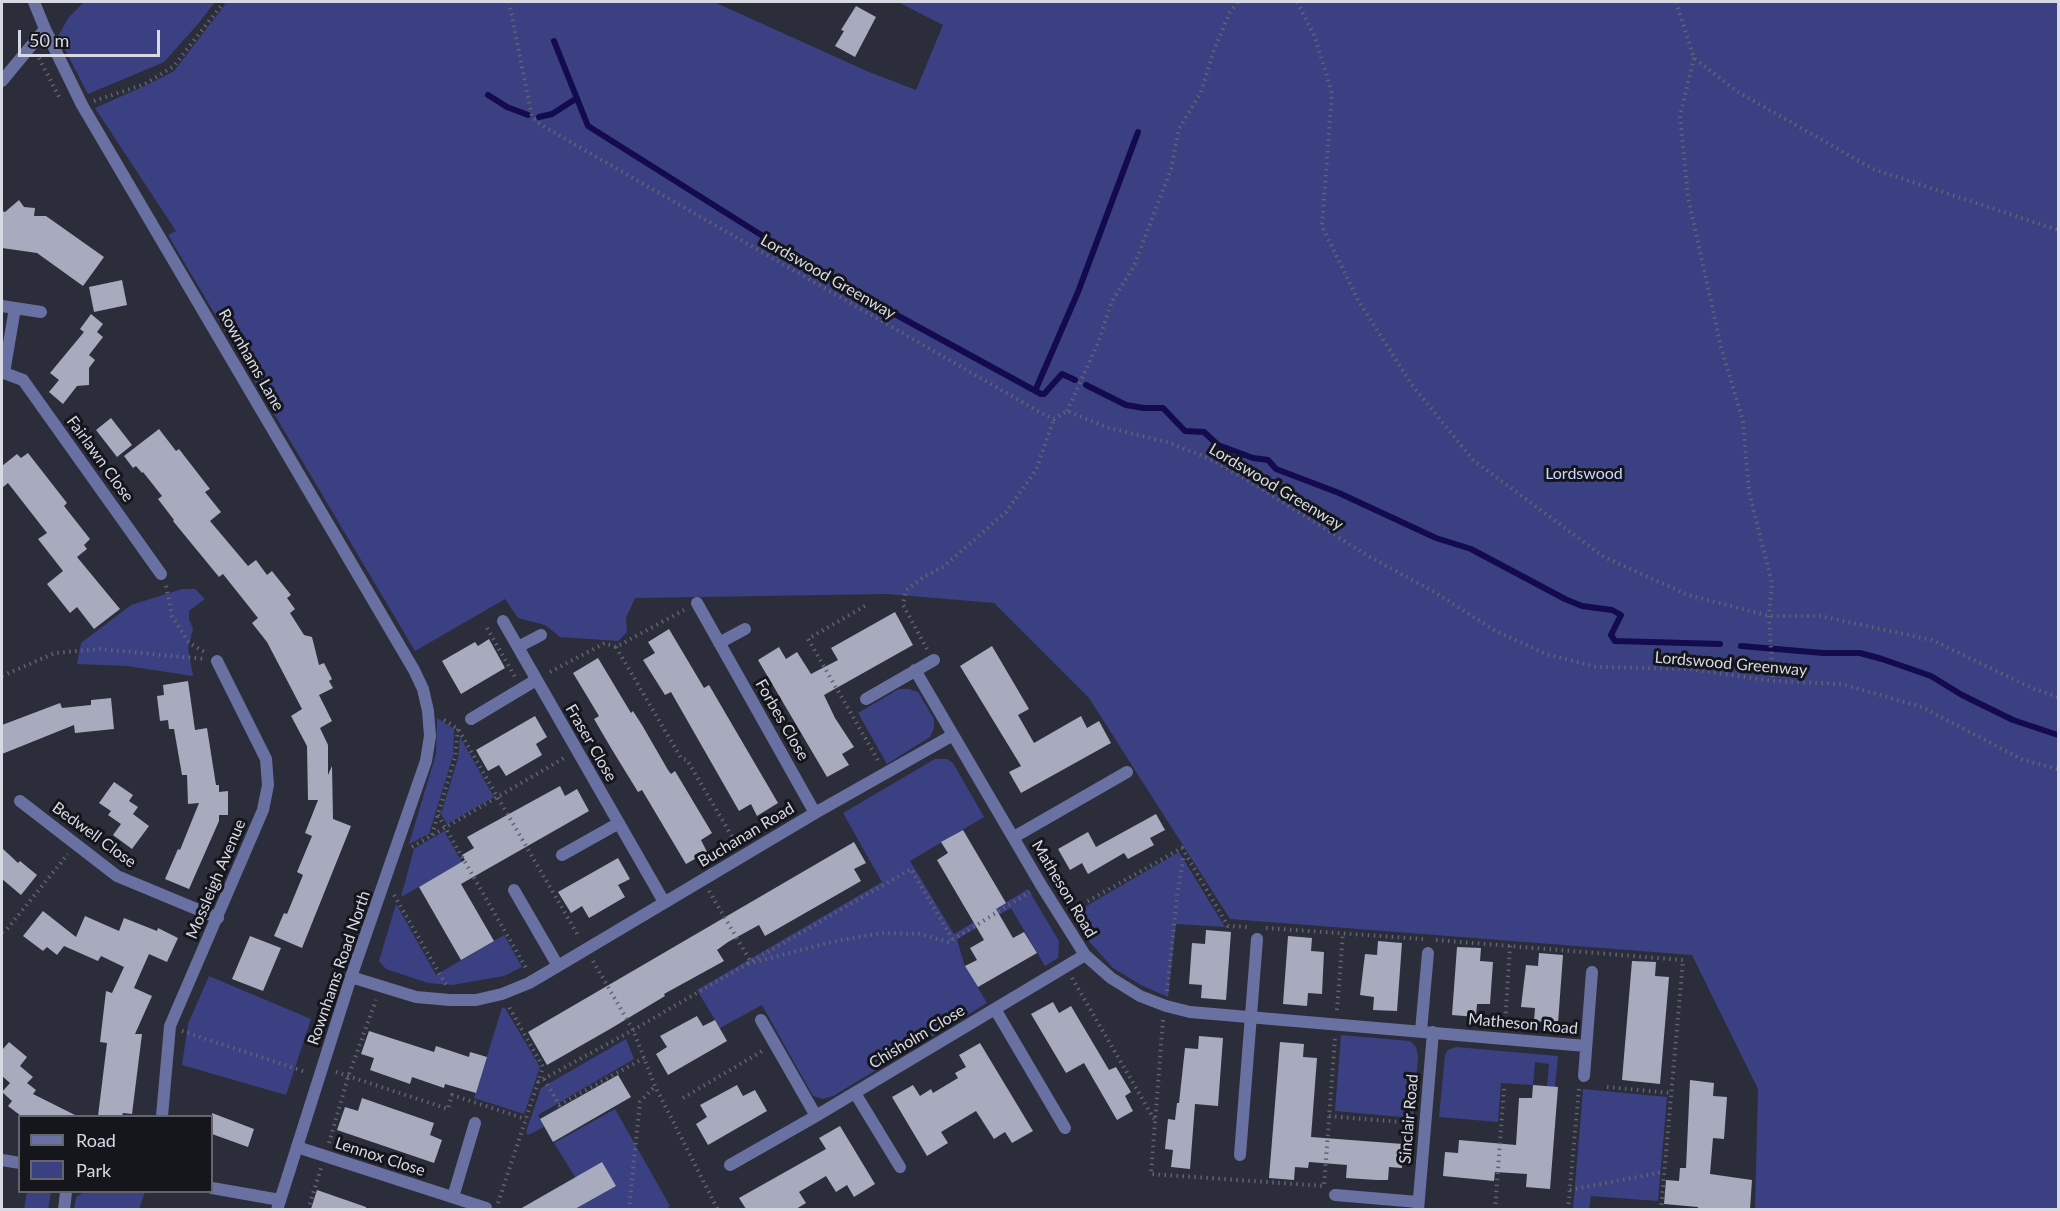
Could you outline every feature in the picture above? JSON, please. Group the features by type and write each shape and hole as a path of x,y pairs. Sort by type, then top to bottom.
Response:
{"street":[{"name":"Rownhams Lane","path":"34,2 82,105 414,670 423,689 430,736"},
{"path":"2,81 45,29"},
{"path":"2,306 41,312"},
{"name":"Fairlawn Close","path":"15,308 3,373 23,380 161,574"},
{"name":"Forbes Close","path":"697,603 815,813"},
{"name":"Fraser Close","path":"503,621 664,902"},
{"path":"719,643 745,629"},
{"path":"518,647 541,635"},
{"name":"Mossleigh Avenue","path":"162,1115 170,1026 263,810 268,785 266,759 217,660"},
{"path":"866,699 934,660"},
{"name":"Matheson Road","path":"915,670 1041,885 1085,955 1111,978 1140,996 1190,1012 1586,1046"},
{"path":"471,719 536,680"},
{"name":"Buchanan Road","path":"351,977 416,997 476,1000 502,994 558,966 815,813 953,735"},
{"name":"Rownhams Road North","path":"278,1205 351,977 426,760 430,736"},
{"name":"Matheson Road","path":"1014,837 1127,772"},
{"name":"Bedwell Close","path":"20,801 117,876 218,918"},
{"path":"562,855 619,823"},
{"path":"514,890 558,966"},
{"path":"1240,1155 1257,939"},
{"path":"1427,1032 1428,953"},
{"name":"Chisholm Close","path":"730,1165 1085,955"},
{"name":"Matheson Road","path":"1584,1076 1592,972"},
{"path":"995,1009 1065,1128"},
{"path":"761,1020 816,1116"},
{"name":"Sinclair Road","path":"1418,1206 1425,1125 1427,1032"},
{"path":"855,1093 900,1167"},
{"path":"453,1197 476,1123"},
{"name":"Lennox Close","path":"297,1147 491,1209"},
{"path":"2,1160 18,1163"},
{"path":"213,1188 278,1205"},
{"path":"64,1209 66,1193"},
{"path":"1335,1195 1418,1206"}],"path":[{"path":"82,105 144,84 174,66 224,2"},
{"name":"Lordswood Greenway","path":"509,2 532,117 541,125 1020,402 1054,419"},
{"path":"934,660 903,605 906,590 925,576 943,567 1006,512 1036,470 1054,419 1067,411 1098,343 1112,301 1134,266 1171,169 1179,129 1201,92 1214,50 1230,12 1238,2"},
{"path":"1297,2 1315,37 1332,93 1322,226 1358,300 1412,385 1473,460 1604,557 1688,595 1769,616 1820,616 1932,640 2034,689 2058,697"},
{"path":"1676,2 1694,58 1680,116 1688,197 1720,347 1743,421 1749,492 1772,583 1769,616 1773,681"},
{"path":"33,44 62,102"},
{"path":"1694,58 1738,92 1873,169 2058,230"},
{"name":"Lordswood Greenway","path":"1067,411 1109,428 1167,442 1210,459 1496,631 1546,654 1596,667 1690,669 1773,681 1842,684 1922,707 2023,760 2058,769"},
{"path":"161,574 172,616 189,643 217,660"},
{"path":"616,647 697,603"},
{"path":"865,606 808,639 885,774"},
{"path":"487,628 521,688"},
{"path":"536,680 605,643 616,647 681,758 687,760 743,856"},
{"path":"2,676 55,652 99,649 217,660"},
{"path":"431,836 455,757 458,729"},
{"path":"408,850 564,758 558,748"},
{"path":"438,815 527,969"},
{"path":"2,932 7,929 76,845"},
{"path":"1166,1006 1178,887 1184,854"},
{"path":"538,1082 910,869 953,940"},
{"path":"703,880 749,963"},
{"path":"749,963 831,942 882,933 919,934 949,942 1041,885"},
{"path":"390,904 394,891 448,988 438,986"},
{"path":"1337,1005 1343,933"},
{"path":"1506,1018 1510,945"},
{"path":"517,974 551,955"},
{"path":"1066,967 1155,1120"},
{"path":"308,1209 348,1077 381,986"},
{"path":"491,1209 526,1119 543,1067 502,994"},
{"path":"170,1026 319,1077"},
{"path":"682,1098 775,1044"},
{"path":"328,1048 340,1052 334,1071 348,1077 448,1109 452,1095 526,1119"},
{"path":"543,1079 559,1105 644,1058"},
{"path":"629,1209 640,1102 655,1086"},
{"path":"1608,1087 1671,1093"},
{"path":"1495,1209 1504,1088"},
{"path":"1568,1209 1579,1089"},
{"path":"1329,1116 1425,1125"},
{"path":"1570,1190 1664,1172"}],"green space":[{"path":"84,2 215,2 164,62 88,94 58,36 69,17"},
{"name":"Lordswood","path":"227,2 714,2 869,72 916,90 943,25 898,2 2058,2 2058,1209 1755,1209 1758,1089 1692,955 1230,919 1089,698 994,603 887,594 635,598 626,618 627,632 618,641 560,637 545,625 518,618 505,599 415,651 168,235 176,231 95,108 174,71"},
{"path":"182,589 195,589 205,599 189,611 193,629 188,648 193,676 127,666 77,664 81,643 131,605"},
{"path":"899,689 918,692 934,719 934,728 930,737 887,764 858,713"},
{"path":"437,718 454,729 453,756 429,834 409,844 436,754"},
{"path":"460,737 494,797 447,824 441,814 458,758"},
{"path":"935,759 947,759 953,763 984,817 910,861 954,934 1028,889 1059,941 1058,958 1045,966 1011,908 957,939 964,964 987,1003 833,1096 823,1099 813,1096 762,1005 720,1028 697,990 882,882 843,813"},
{"path":"444,831 462,862 401,897 414,849"},
{"path":"1179,852 1225,927 1176,924 1168,997 1141,985 1113,968 1086,938 1071,915"},
{"path":"396,904 436,975 504,935 522,967 504,976 452,985 428,983 386,969 379,961"},
{"path":"209,976 311,1019 286,1095 182,1065 188,1024"},
{"path":"502,1008 505,1008 540,1067 524,1114 474,1098"},
{"path":"1341,1035 1410,1041 1416,1047 1418,1056 1413,1118 1335,1111"},
{"path":"626,1039 634,1059 538,1115 544,1127 528,1135 526,1132 541,1088"},
{"path":"1456,1047 1558,1056 1555,1087 1547,1086 1549,1064 1535,1062 1533,1085 1501,1083 1498,1122 1439,1117 1445,1055 1448,1050"},
{"path":"1583,1089 1667,1097 1658,1201 1591,1196 1589,1209 1573,1209"},
{"path":"615,1109 670,1206 665,1210 575,1209 616,1186 575,1177 554,1143"},
{"path":"27,1193 51,1193 48,1209 24,1209"},
{"path":"82,1193 145,1193 139,1209 74,1209 76,1197"}],"building":[{"path":"856,6 876,17 855,57 835,46 844,31 841,30"},
{"path":"19,200 24,207 35,208 34,216 46,216 104,257 83,286 37,253 2,248 2,211 5,212"},
{"path":"122,280 127,305 94,312 89,287"},
{"path":"91,314 103,324 97,332 103,337 89,355 95,360 89,368 89,385 77,386 63,404 49,392 59,380 50,373 84,332 80,329"},
{"path":"111,418 132,445 117,457 96,430"},
{"path":"159,429 176,451 179,449 210,489 205,492 221,512 210,521 248,566 256,560 267,575 272,571 291,595 287,598 295,609 290,613 304,635 312,637 319,665 324,663 332,679 329,681 333,688 319,695 332,721 320,728 328,745 328,775 332,766 333,819 351,826 302,948 274,936 284,913 287,914 303,875 297,872 312,836 305,833 318,800 308,800 307,746 291,716 302,709 267,642 252,623 258,618 223,574 219,577 173,521 158,499 162,496 143,472 136,466 133,468 124,456"},
{"path":"28,453 67,503 64,506 90,539 84,545 87,549 77,557 120,609 94,629 77,607 70,613 47,584 63,571 38,539 47,533 8,483 2,488 2,466 17,454 21,458"},
{"path":"895,612 913,645 824,695 835,718 854,747 842,754 849,765 827,777 758,660 779,647 786,659 797,652 811,674 838,660 831,648"},
{"path":"669,629 704,688 709,685 778,803 757,816 751,804 739,811 671,692 665,695 643,660 655,653 648,642"},
{"path":"489,639 505,668 461,694 442,661 475,642 478,646"},
{"path":"992,646 1029,709 1018,715 1034,743 1081,716 1087,728 1099,721 1111,743 1021,793 1009,772 1021,766 960,666"},
{"path":"598,658 631,713 633,711 642,725 668,770 671,774 675,771 712,833 701,840 707,852 686,864 642,790 638,792 611,748 594,719 599,716 573,673"},
{"path":"188,681 195,730 207,728 216,785 219,785 219,792 228,791 228,815 219,815 219,821 189,889 165,879 178,849 180,850 199,803 188,804 187,775 182,775 174,729 169,729 168,720 160,721 157,696 164,695 163,685"},
{"path":"111,698 114,729 75,733 74,725 2,754 2,725 60,703 62,708 91,705 91,700"},
{"path":"535,716 547,737 536,744 542,755 506,776 499,765 488,771 476,750"},
{"path":"114,782 133,795 129,801 138,807 133,814 149,826 132,849 113,835 121,824 108,815 111,811 99,803"},
{"path":"560,786 565,796 577,789 589,811 461,884 494,941 461,960 419,887 465,860 462,855 474,848 467,837"},
{"path":"1156,814 1165,830 1150,838 1154,845 1128,859 1124,853 1088,874 1082,863 1070,870 1058,849 1088,832 1096,847"},
{"path":"963,830 1006,903 996,909 1013,938 1024,932 1037,953 978,987 965,966 977,960 970,948 984,940 937,860 948,853 941,842"},
{"path":"854,842 866,863 854,869 861,881 765,936 759,925 728,942 717,950 724,961 664,994 665,996 547,1065 528,1032"},
{"path":"2,848 18,863 20,861 37,875 21,895 2,879"},
{"path":"618,858 630,879 618,885 625,897 589,918 582,906 571,913 558,892"},
{"path":"43,911 76,937 85,916 119,931 124,918 157,931 158,928 178,938 167,962 149,954 134,988 152,996 135,1034 142,1034 132,1114 98,1115 107,1043 100,1042 106,991 112,993 124,967 101,956 98,961 64,946 57,955 47,947 43,951 23,936"},
{"path":"1206,930 1231,932 1226,1000 1201,998 1202,985 1189,984 1192,943 1205,944"},
{"path":"250,936 281,948 263,991 232,979"},
{"path":"1288,936 1312,938 1311,951 1324,952 1322,994 1308,993 1307,1006 1283,1004"},
{"path":"1378,941 1402,943 1397,1011 1373,1010 1374,997 1360,995 1365,954 1377,955"},
{"path":"1457,947 1481,948 1480,961 1493,962 1490,1004 1477,1004 1476,1017 1452,1015"},
{"path":"1539,953 1563,955 1558,1023 1534,1021 1535,1008 1521,1007 1526,965 1538,966"},
{"path":"1632,961 1656,962 1655,976 1669,977 1660,1084 1622,1080"},
{"path":"1053,1002 1059,1013 1071,1006 1109,1070 1116,1067 1131,1092 1125,1096 1133,1111 1117,1120 1084,1063 1066,1073 1031,1014"},
{"path":"697,1016 703,1026 715,1020 727,1041 668,1075 656,1054 667,1047 660,1036"},
{"path":"369,1031 434,1052 436,1046 469,1057 470,1052 487,1057 476,1093 445,1084 444,1088 412,1077 410,1084 370,1070 374,1058 361,1054"},
{"path":"1199,1036 1223,1038 1218,1106 1195,1104 1190,1169 1171,1167 1173,1150 1165,1149 1168,1119 1175,1120 1185,1048 1198,1049"},
{"path":"9,1042 27,1057 20,1066 33,1077 27,1083 36,1090 33,1094 75,1115 20,1115 8,1106 12,1101 2,1092 10,1083 2,1076 2,1050"},
{"path":"1280,1042 1304,1044 1303,1057 1317,1058 1311,1137 1403,1144 1402,1168 1389,1167 1388,1180 1346,1178 1347,1165 1309,1162 1308,1168 1295,1167 1294,1180 1269,1178"},
{"path":"980,1043 1033,1131 1012,1143 1005,1132 994,1139 976,1111 941,1132 948,1143 927,1156 892,1097 913,1085 920,1096 931,1089 933,1093 958,1078 955,1073 966,1067 959,1055"},
{"path":"618,1075 631,1097 553,1142 540,1119"},
{"path":"1690,1080 1714,1083 1713,1096 1727,1097 1724,1139 1713,1138 1710,1174 1752,1180 1750,1209 1698,1209 1698,1207 1664,1204 1666,1180 1679,1181 1680,1168 1686,1168"},
{"path":"737,1085 743,1096 755,1090 767,1111 708,1145 696,1124 707,1117 700,1105"},
{"path":"1533,1085 1558,1087 1550,1189 1526,1187 1527,1174 1495,1172 1494,1181 1443,1176 1445,1152 1458,1153 1459,1140 1516,1145 1519,1098 1532,1098"},
{"path":"362,1098 434,1123 430,1135 442,1140 434,1163 337,1130 345,1107 358,1111"},
{"path":"212,1113 254,1129 248,1147 213,1134"},
{"path":"840,1126 875,1184 854,1197 847,1185 836,1192 826,1176 799,1192 806,1203 796,1209 746,1209 739,1198 826,1149 819,1138"},
{"path":"602,1162 616,1186 575,1209 520,1209"},
{"path":"317,1190 366,1207 366,1209 311,1209"}],"waterway":[{"path":"554,41 588,126 871,301 1041,394 1044,394 1062,374 1075,380"},
{"path":"488,95 507,107 528,115"},
{"path":"539,117 552,114 577,98"},
{"path":"1035,391 1078,292 1138,132"},
{"path":"1086,385 1126,405 1163,408 1185,431 1204,432 1218,445 1253,458 1268,460 1276,469 1339,493 1436,538 1471,549 1565,599 1582,606 1612,610 1621,615 1611,635 1615,641 1720,644"},
{"path":"1741,646 1823,653 1860,653 1882,659 1931,676 1962,695 2013,720 2058,735"}]}
